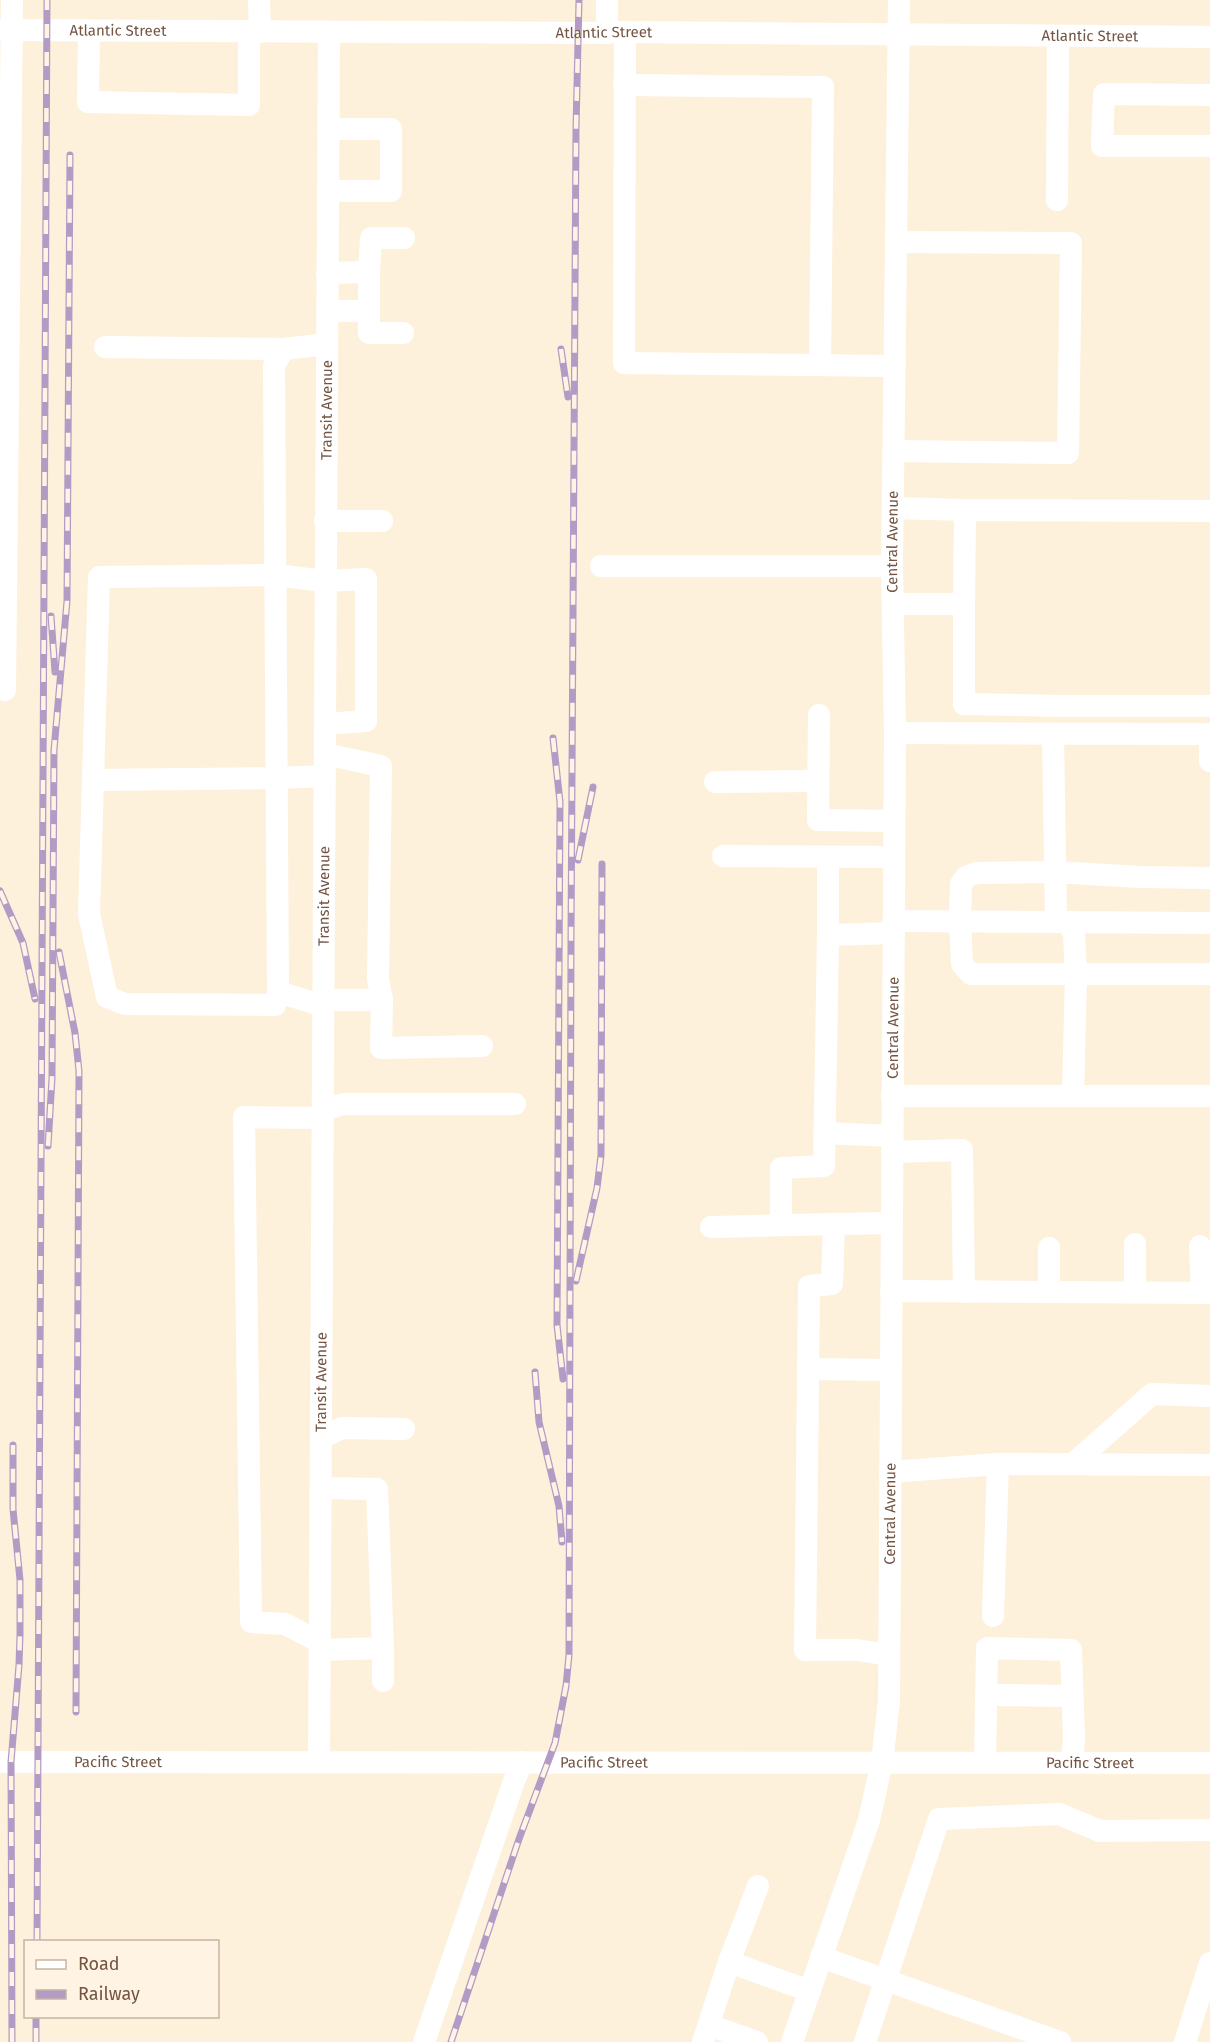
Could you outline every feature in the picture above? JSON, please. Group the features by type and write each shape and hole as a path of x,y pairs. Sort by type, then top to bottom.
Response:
{"street":[{"path":"5,690 6,30 12,0"},
{"path":"89,31 88,102 249,105 259,0"},
{"path":"607,0 616,33 624,86 624,363 895,366"},
{"name":"Central Avenue","path":"792,2042 869,1820 887,1728 895,733 892,566 899,0"},
{"name":"Atlantic Street","path":"6,30 1210,37"},
{"name":"Transit Avenue","path":"320,1762 328,32"},
{"path":"1057,200 1058,37"},
{"path":"624,86 823,87 820,365"},
{"path":"1210,94 1104,94 1102,146 1210,146"},
{"path":"328,129 391,129 391,191 328,191"},
{"path":"403,333 369,333 369,272 371,238 404,238"},
{"path":"894,451 1068,453 1071,243 896,242"},
{"path":"327,273 369,272"},
{"path":"327,311 369,311"},
{"path":"105,347 284,349 327,344"},
{"path":"284,349 274,365 275,575 276,778 278,992 275,1005 125,1004 107,997 89,914 99,577 275,575 325,581 366,579 366,721 325,723"},
{"path":"893,508 1210,511"},
{"path":"965,510 964,704 1210,706"},
{"path":"325,521 381,521"},
{"path":"601,566 892,566"},
{"path":"893,604 964,604"},
{"path":"819,715 818,820 894,821"},
{"path":"895,733 1210,734 1210,761"},
{"path":"1053,734 1055,872 1063,922 1074,935 1076,974 1073,1096"},
{"path":"93,780 276,778 325,765 381,766 378,979 382,1000 381,1048 482,1046"},
{"path":"716,782 819,781"},
{"path":"723,856 894,857"},
{"path":"781,1225 782,1168 824,1166 828,857"},
{"path":"1210,878 1055,872 976,873 966,877 961,884 960,921 962,964 971,974 1210,974"},
{"path":"828,935 960,921 1210,924"},
{"path":"278,992 324,1003 382,1000"},
{"path":"892,1096 1210,1096"},
{"path":"383,1648 320,1646 285,1624 251,1622 244,1117 323,1114 344,1104 514,1104"},
{"path":"825,1133 892,1144 962,1150 964,1292"},
{"path":"711,1227 892,1223"},
{"path":"834,1224 832,1284 809,1286 805,1650 857,1650 889,1655"},
{"path":"1135,1244 1135,1292"},
{"path":"891,1291 1206,1293 1200,1246"},
{"path":"1048,1292 1049,1248"},
{"path":"808,1369 891,1370"},
{"path":"1073,1464 1152,1394 1210,1396"},
{"path":"321,1438 342,1428 404,1429"},
{"path":"890,1472 998,1464 1210,1465"},
{"path":"993,1616 998,1464"},
{"path":"321,1488 377,1489 383,1681"},
{"path":"985,1762 987,1648 999,1648 1071,1650 1074,1739 1072,1762"},
{"path":"987,1695 1071,1696"},
{"name":"Pacific Street","path":"0,1762 1210,1763"},
{"path":"424,2042 522,1762"},
{"path":"865,2042 939,1819 1059,1814 1100,1831 1210,1830"},
{"path":"757,2042 706,2033 729,1962 758,1887"},
{"path":"821,1957 1060,2042"},
{"path":"729,1962 810,1991"},
{"path":"1185,2042 1210,1963"}],"railway":[{"path":"37,1940 47,0"},
{"path":"451,2042 519,1839 555,1743 566,1686 569,1655 571,938 576,128 579,0"},
{"path":"48,1146 52,1078 54,750 67,601 70,155"},
{"path":"561,349 568,397"},
{"path":"51,616 55,672"},
{"path":"553,738 560,802 557,1325 563,1379"},
{"path":"578,860 593,787"},
{"path":"576,1281 597,1188 601,1155 602,864"},
{"path":"0,891 23,943 35,999"},
{"path":"59,952 75,1033 79,1071 76,1712"},
{"path":"535,1372 539,1422 559,1506 562,1542"},
{"path":"12,2042 11,1762 20,1634 20,1580 13,1509 13,1445"},
{"path":"36,2018 36,2042"}]}
